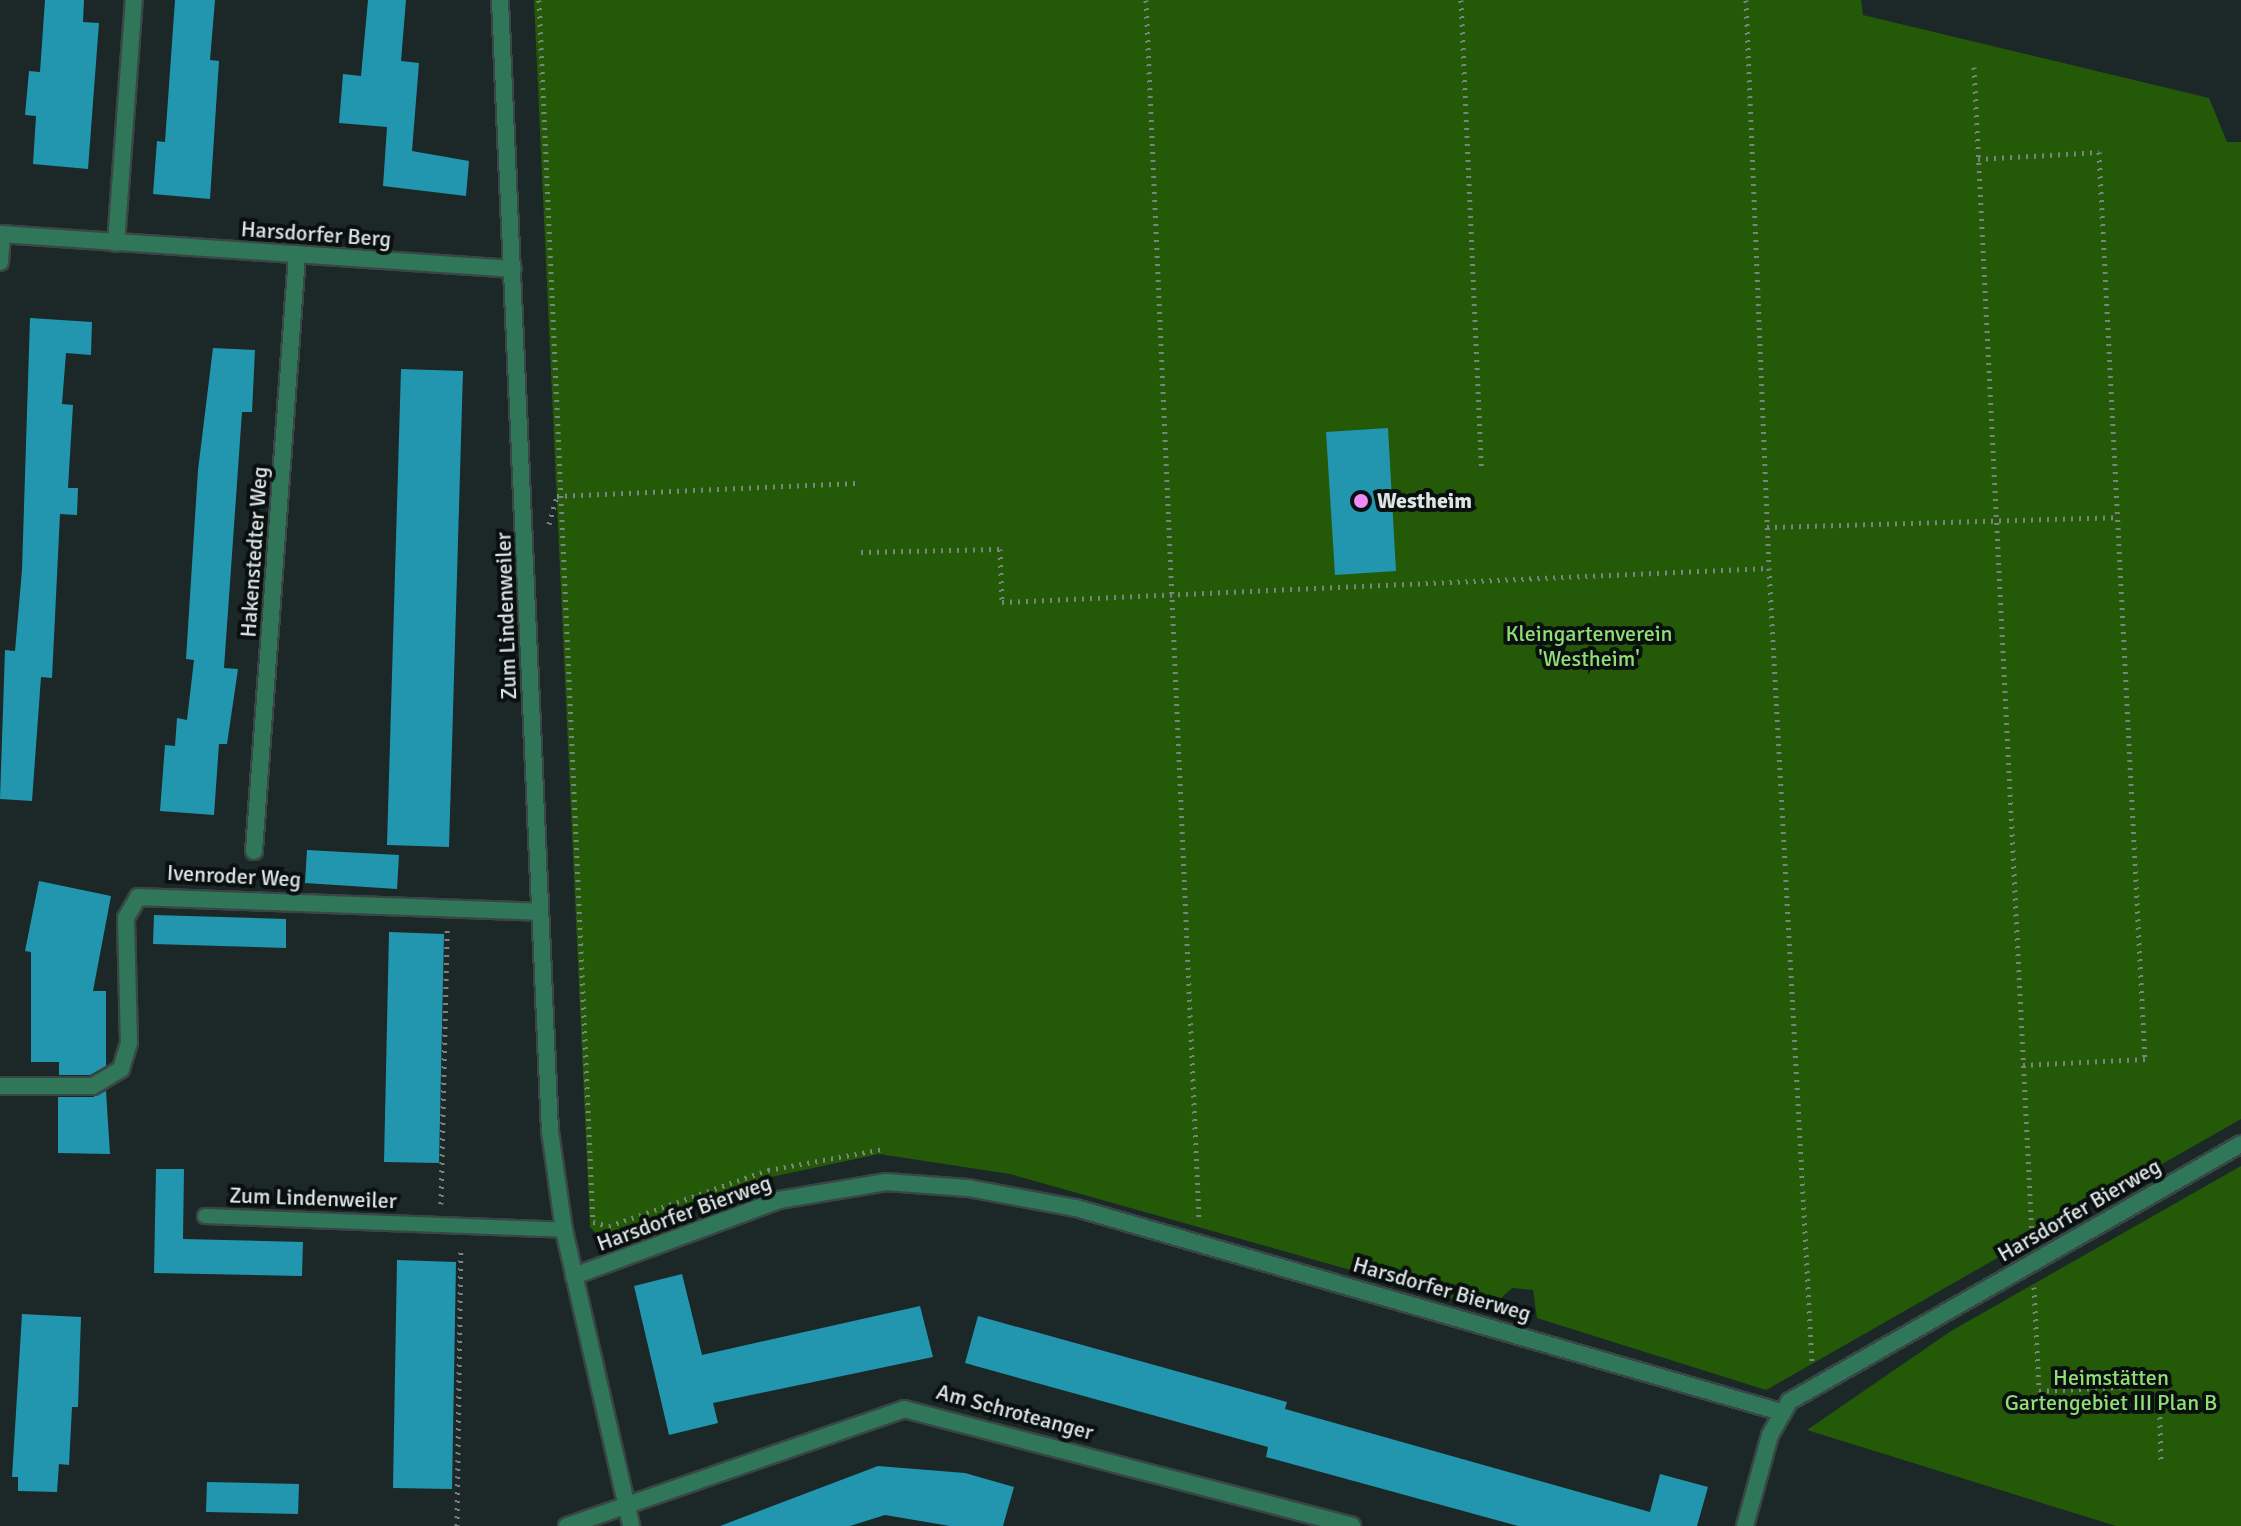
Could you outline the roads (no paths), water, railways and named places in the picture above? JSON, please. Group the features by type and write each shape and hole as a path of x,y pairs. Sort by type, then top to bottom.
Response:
{"street":[{"path":"116,243 134,0"},
{"name":"Zum Lindenweiler","path":"500,0 550,1131 564,1230 631,1526"},
{"path":"0,262 1,234"},
{"name":"Harsdorfer Berg","path":"1,234 513,269"},
{"name":"Hakenstedter Weg","path":"254,851 297,255"},
{"name":"Ivenroder Weg","path":"0,1086 93,1086 117,1075 129,1049 126,918 138,897 538,912"},
{"name":"Harsdorfer Bierweg","path":"574,1276 779,1200 886,1182 968,1188 1076,1208 1781,1412 1813,1388 2241,1144"},
{"name":"Am Schroteanger","path":"567,1526 868,1417 911,1409 1352,1526"},
{"path":"1745,1526 1781,1412"}],"lane":[{"name":"Zum Lindenweiler","path":"205,1216 564,1230"}],"place":[{"name":"Westheim","path":"1361,501"}],"park label":[{"name":"Kleingartenverein 'Westheim'","path":"1589,646"},
{"name":"Heimstätten Gartengebiet III Plan B","path":"2111,1390"}]}
